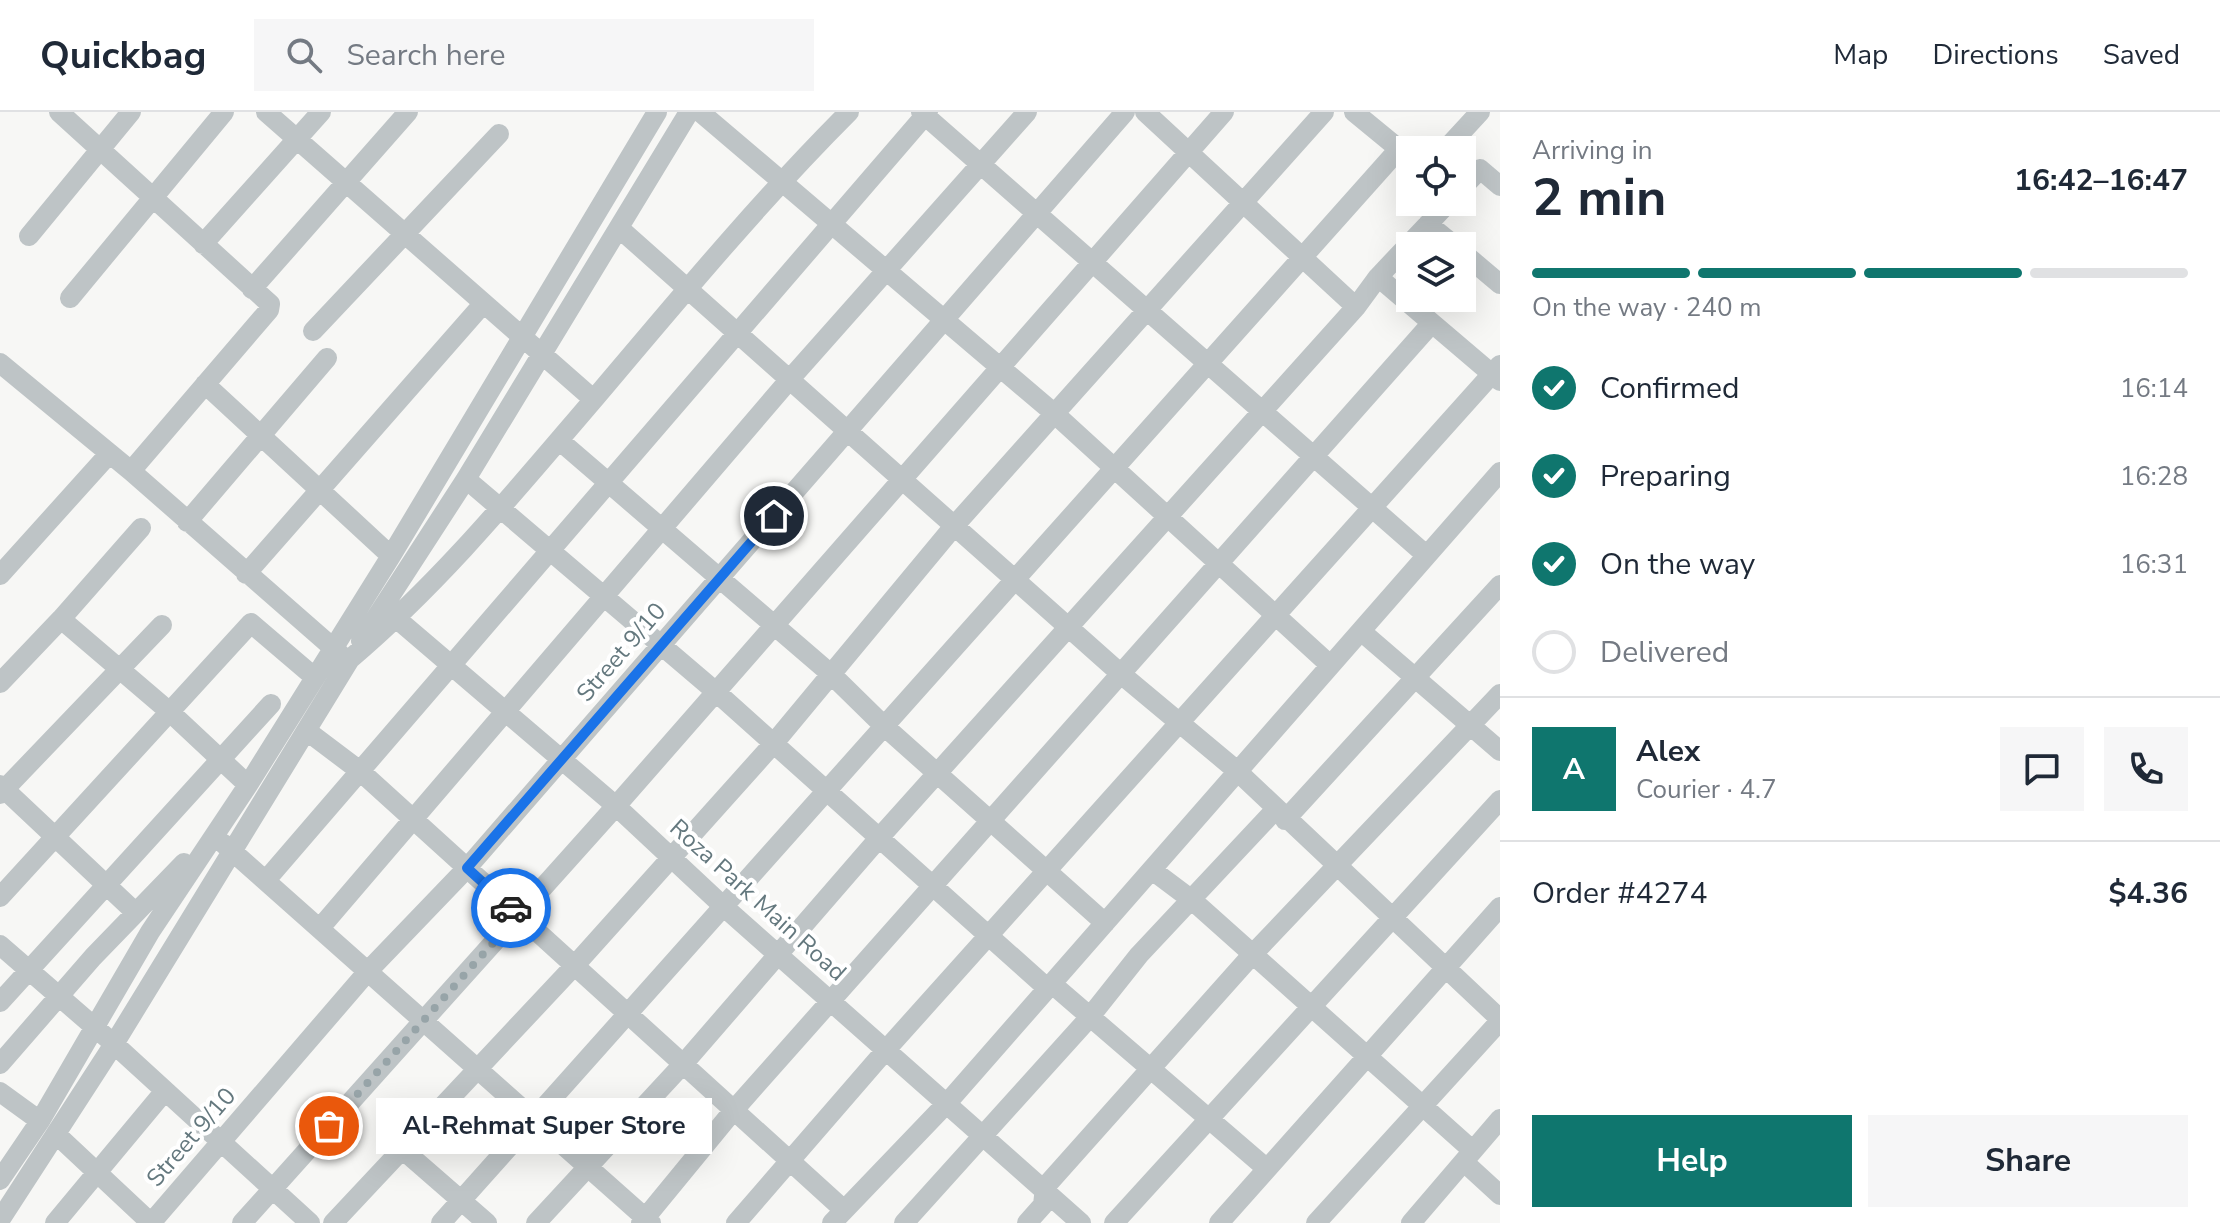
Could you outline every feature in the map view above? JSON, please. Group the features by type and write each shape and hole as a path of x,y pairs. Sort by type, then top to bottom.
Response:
{"street":[{"path":"59,112 270,304 269,310 131,471"},
{"path":"29,236 131,112"},
{"path":"70,298 224,112"},
{"path":"266,112 295,141 593,399"},
{"path":"203,244 321,112"},
{"path":"252,289 408,112"},
{"path":"0,1180 40,1121 212,834 248,785 313,676 391,556 520,336 657,112"},
{"path":"0,1220 57,1135 350,659 466,479 689,112"},
{"path":"700,112 1055,414 1330,665"},
{"path":"350,659 397,619 502,510 781,180 849,112"},
{"path":"320,928 790,379 1027,112"},
{"name":"Street 9/10","path":"151,1223 369,970 467,868 1125,112"},
{"path":"1145,112 1356,307"},
{"path":"242,1223 616,806 1224,112"},
{"path":"333,1223 576,964 774,743 955,525 1324,112"},
{"path":"1354,112 1396,146"},
{"path":"1458,136 1480,112"},
{"path":"267,879 924,113 1426,555"},
{"path":"313,331 499,134"},
{"path":"441,1223 1303,257 1396,162"},
{"path":"1476,173 1480,169 1500,186"},
{"path":"536,1223 685,1062 879,838 1436,216"},
{"path":"1428,224 1438,232"},
{"path":"619,228 1121,674 1236,770 1280,815 1500,1020 1316,1223"},
{"path":"1476,264 1500,284"},
{"path":"736,1223 988,934 1497,373 1431,324 1378,277"},
{"path":"246,574 483,304"},
{"path":"212,834 267,879 646,1221 733,1111 1431,324"},
{"path":"187,522 327,358"},
{"path":"0,363 131,471 330,649 350,659"},
{"path":"205,384 391,556"},
{"path":"560,441 718,581 832,675 884,726 1105,923"},
{"path":"0,575 109,454"},
{"path":"307,731 360,771 685,1062 733,1111 789,1159 838,1216 948,1102 1236,770 1499,476"},
{"path":"466,479 715,691 931,886 1267,1169"},
{"path":"0,683 141,528"},
{"path":"904,1223 1089,1018 1139,955 1280,815 1500,585"},
{"path":"61,619 222,758 248,785"},
{"name":"Roza Park Main Road","path":"397,619 616,806 830,1002 1045,1187 1081,1223"},
{"path":"0,897 251,623 313,676"},
{"path":"135,912 1,789 162,625"},
{"path":"1362,632 1500,751"},
{"path":"1027,1223 1043,1205 1045,1187 1147,1069 1500,694"},
{"path":"0,1002 271,704"},
{"path":"1114,1223 1500,800"},
{"path":"0,1064 57,996 212,834"},
{"path":"1152,870 1192,900 1251,956 1422,1105 1500,1195"},
{"path":"1219,1223 1500,907"},
{"path":"0,945 114,1044 310,1223"},
{"path":"0,1092 40,1121"},
{"path":"55,1223 164,1092"},
{"path":"1411,1223 1500,1119"},
{"path":"57,1135 151,1223"},
{"path":"402,1149 487,1223"}],"way so far":[{"path":"329,1126 518,915 511,908"}],"place":[{"name":"Al-Rehmat Super Store","path":"329,1126"}],"route":[{"path":"511,908 467,868 774,516"}]}
